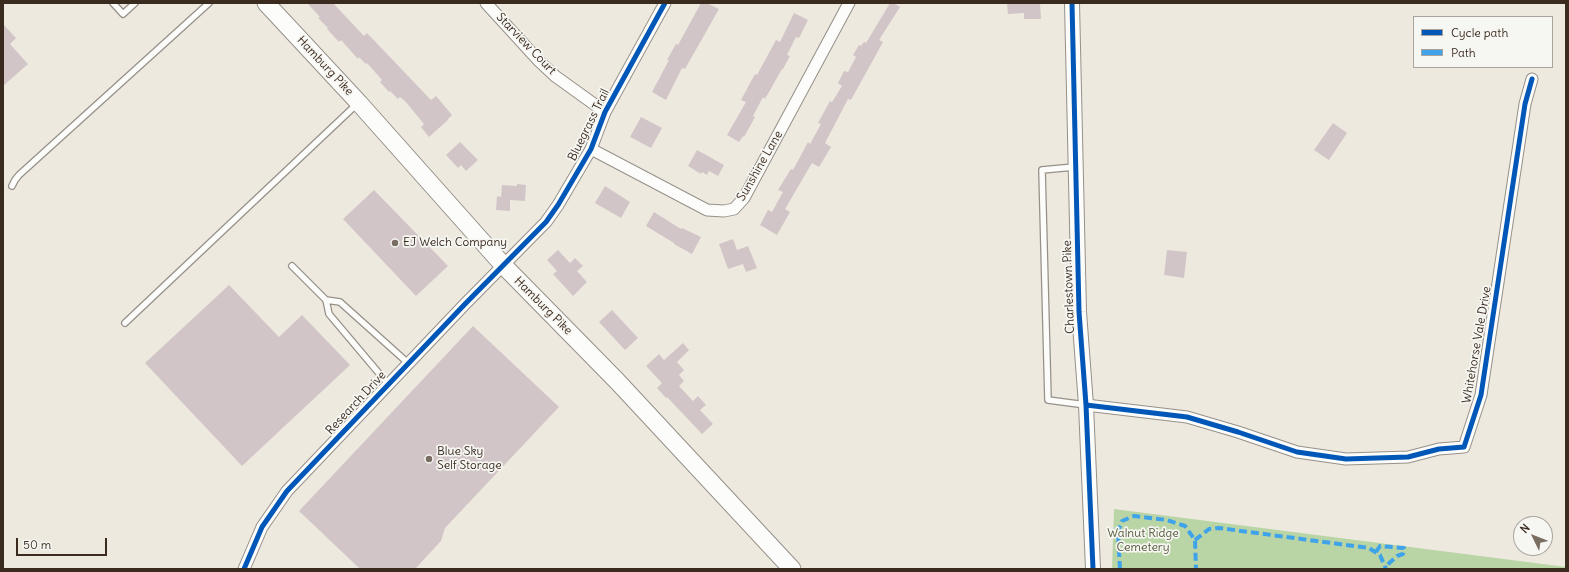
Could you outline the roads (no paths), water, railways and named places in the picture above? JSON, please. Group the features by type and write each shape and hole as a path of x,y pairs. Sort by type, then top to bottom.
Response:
{"main road":[{"name":"Hamburg Pike","path":"266,3 359,103 504,266 617,381 792,569"}],"street":[{"name":"Starview Court","path":"486,3 539,62 555,76 605,112"},
{"name":"Bluegrass Trail","path":"504,266 546,222 558,205 591,149 605,112 665,3"},
{"name":"Sunshine Lane","path":"591,149 707,210 724,211 734,209 744,198 849,3"},
{"name":"Charlestown Pike","path":"1072,3 1079,312 1086,405 1094,569"},
{"name":"Whitehorse Vale Drive","path":"1086,405 1187,417 1297,452 1346,459 1408,457 1439,449 1464,447 1481,395 1525,104 1532,79"},
{"name":"Research Drive","path":"244,569 262,527 287,490 465,304 504,266"}],"lane":[{"path":"113,3 123,14 135,3"},
{"path":"12,186 19,175 209,3"},
{"path":"125,323 359,103"},
{"path":"1075,167 1042,170 1048,400 1086,405"},
{"path":"292,266 326,300 329,314 388,384"},
{"path":"326,300 340,302 408,363"}],"place":[{"name":"EJ Welch Company","path":"395,243"},
{"name":"Blue Sky Self Storage","path":"429,459"}],"park label":[{"name":"Walnut Ridge Cemetery","path":"1143,541"}]}
